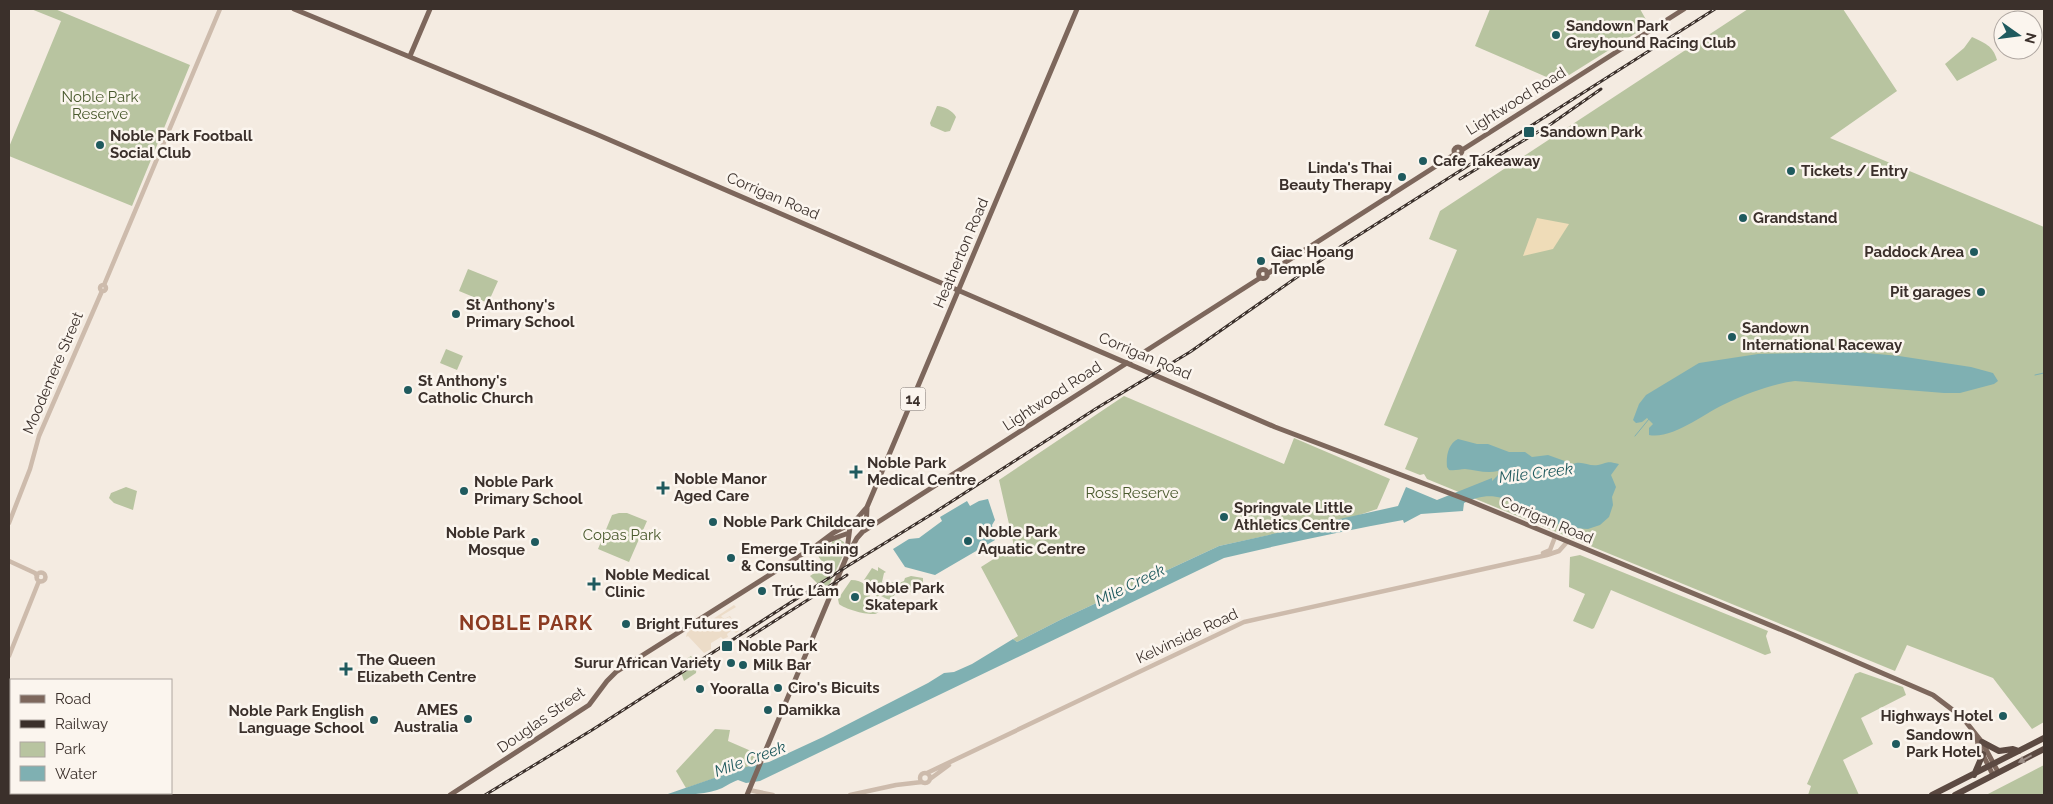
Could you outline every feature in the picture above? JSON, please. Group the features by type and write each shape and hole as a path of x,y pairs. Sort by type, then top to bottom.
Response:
{"highway":[{"path":"1932,795 2044,738"},
{"path":"1982,742 1999,751 2013,749 2019,752"},
{"path":"1955,795 2044,748"},
{"path":"1974,775 1983,754"}],"main road":[{"name":"Corrigan Road","path":"294,9 596,134 1275,427 1470,501 1933,695 1962,717 1982,742 1996,774"},
{"path":"410,56 430,9"},
{"name":"Heatherton Road","path":"865,522 867,507 1077,9"},
{"name":"Lightwood Road","path":"863,531 1260,278 1258,274 1260,271 1264,270 1267,274 1455,154 1455,148 1462,150 1684,9"},
{"name":"Heatherton Road","path":"854,521 867,507"},
{"path":"854,521 861,519 865,522"},
{"name":"Lightwood Road","path":"865,522 883,519"},
{"name":"14","path":"846,558 849,533 854,521"},
{"name":"Douglas Street","path":"450,795 589,705 607,681 618,671 854,521"},
{"name":"14","path":"748,792 846,558 863,531 865,522"},
{"name":"Douglas Street","path":"817,545 837,536 863,531"},
{"path":"837,536 845,541 848,550"},
{"name":"Corrigan Road","path":"1976,736 1978,745 1992,766"}],"street":[{"name":"Moodemere Street","path":"9,523 30,470 39,436 102,291 106,289 104,285 220,9"},
{"name":"Kelvinside Road","path":"1535,556 1550,550 1556,537"},
{"name":"Kelvinside Road","path":"927,773 1244,622 1535,556 1559,550 1567,542"},
{"path":"9,561 35,573 38,578 9,656"},
{"name":"Kelvinside Road","path":"930,779 952,762"},
{"path":"850,795 907,783 927,782 930,779 927,773 923,773 907,783"},
{"path":"920,776 922,782"},
{"path":"748,792 773,795"}],"green space":[{"name":"Noble Park Reserve","path":"31,9 55,9 190,65 132,206 9,156 9,147 61,21"},
{"name":"Sandown Park Greyhound Racing Club","path":"1490,9 1640,9 1649,25 1558,82 1475,46"},
{"name":"Sandown International Raceway","path":"1748,9 1843,9 1897,91 1830,138 2044,227 2044,722 2032,729 1993,678 1907,645 1895,671 1427,479 1424,474 1420,475 1405,469 1418,438 1384,425 1457,250 1429,239 1440,211"},
{"path":"1972,37 1990,48 1993,51 1993,60 1997,60 1957,81 1945,64 1964,48"},
{"path":"937,106 948,109 956,117 950,131 945,132 931,126 930,123"},
{"path":"468,269 498,281 488,303 459,291"},
{"path":"446,349 463,356 457,370 440,363"},
{"name":"Ross Reserve","path":"1124,396 1284,464 1294,438 1390,479 1377,509 1353,517 1219,546 1017,642 1013,639 1018,636 981,567 1014,546 999,480"},
{"path":"126,487 137,491 133,510 114,503 109,498 111,493"},
{"name":"Copas Park","path":"627,513 647,521 629,562 598,549 612,515"},
{"path":"839,539 844,542 846,549 826,592 810,576 825,566 816,553 832,543 832,541"},
{"path":"1580,555 1768,631 1766,636 1771,653 1765,655 1611,590 1594,628 1592,629 1573,621 1585,594 1569,587 1570,557"},
{"path":"878,567 886,572 884,573 882,582 884,585 881,594 877,597 864,580 872,568 878,571"},
{"path":"911,576 923,578 923,586 912,592 897,593 889,600 881,596 888,592 888,587 892,582 899,583"},
{"name":"Noble Park Skatepark","path":"851,580 859,581 865,585 872,601 880,599 883,602 884,606 879,612 875,614 861,613 839,604 838,599"},
{"path":"691,656 697,663 696,673 684,681 678,664"},
{"path":"1860,672 1903,687 1906,695 1861,718 1873,744 1843,760 1859,795 1808,795 1811,786 1807,784 1855,674"},
{"path":"715,729 730,730 728,741 758,754 753,765 686,788 676,771"},
{"path":"2044,765 2044,795 1986,795"}],"sand":[{"path":"1537,218 1569,224 1553,249 1523,256"}],"shaded area":[{"path":"734,605 736,607 721,616 724,619 730,616 732,619 729,617 726,619 727,622 733,626 735,625 739,631 736,633 732,630 727,634 728,637 723,639 721,637 711,643 711,649 704,653 688,636 686,637 687,633 696,626 700,624 701,627"}],"water":[{"path":"1856,352 1899,356 1971,367 1993,373 1998,381 1994,384 1960,393 1944,393 1795,381 1786,382 1743,396 1668,433 1649,435 1649,428 1653,424 1647,418 1642,422 1636,423 1633,420 1639,404 1646,395 1699,363 1758,354"},
{"path":"1458,439 1477,444 1488,444 1509,452 1525,452 1532,457 1548,455 1573,464 1598,465 1610,462 1619,464 1611,475 1616,487 1612,497 1613,505 1609,517 1600,525 1588,529 1571,528 1546,520 1502,498 1487,496 1464,503 1463,511 1421,514 1404,523 1403,520 1381,524 1224,558 760,781 746,783 738,780 711,792 665,795 746,767 769,762 823,737 944,673 954,672 972,664 1013,639 1017,642 1219,546 1398,506 1406,487 1437,500 1492,478 1492,481 1498,475 1498,471 1449,470 1447,467 1448,451"},
{"path":"988,499 995,520 992,525 995,540 935,575 905,567 893,549 909,539 919,538 942,521 940,517 967,501 970,506"}],"waterway":[{"name":"Mile Creek","path":"2035,375 2044,373"},
{"name":"Mile Creek","path":"1635,436 1649,419"}],"railway":[{"path":"485,795 592,730 1097,408 1190,352 1340,247 1715,9"},
{"path":"1460,179 1551,124 1601,89"},
{"path":"748,638 847,575"}],"place":[{"name":"Sandown Park Greyhound Racing Club","path":"1556,35"},
{"name":"Sandown Park","path":"1529,132"},
{"name":"Noble Park Football Social Club","path":"100,145"},
{"name":"Cafe Takeaway","path":"1423,161"},
{"name":"Tickets / Entry","path":"1791,171"},
{"name":"Linda's Thai Beauty Therapy","path":"1402,177"},
{"name":"Grandstand","path":"1743,218"},
{"name":"Paddock Area","path":"1974,252"},
{"name":"Giac Hoang Temple","path":"1261,261"},
{"name":"Pit garages","path":"1981,292"},
{"name":"St Anthony's Primary School","path":"456,314"},
{"name":"Sandown International Raceway","path":"1732,337"},
{"name":"St Anthony's Catholic Church","path":"408,390"},
{"name":"Noble Park Medical Centre","path":"856,472"},
{"name":"Noble Manor Aged Care","path":"663,488"},
{"name":"Noble Park Primary School","path":"464,491"},
{"name":"Springvale Little Athletics Centre","path":"1224,517"},
{"name":"Noble Park Childcare","path":"713,522"},
{"name":"Noble Park Aquatic Centre","path":"968,541"},
{"name":"Noble Park Mosque","path":"535,542"},
{"name":"Emerge Training & Consulting","path":"731,558"},
{"name":"Noble Medical Clinic","path":"594,584"},
{"name":"Trúc Lâm","path":"762,591"},
{"name":"Noble Park Skatepark","path":"855,597"},
{"name":"Bright Futures","path":"626,624"},
{"name":"Noble Park","path":"727,646"},
{"name":"Surur African Variety","path":"731,663"},
{"name":"Milk Bar","path":"743,665"},
{"name":"The Queen Elizabeth Centre","path":"346,669"},
{"name":"Ciro's Bicuits","path":"778,688"},
{"name":"Yooralla","path":"700,689"},
{"name":"Damikka","path":"768,710"},
{"name":"Highways Hotel","path":"2003,716"},
{"name":"AMES Australia","path":"468,719"},
{"name":"Noble Park English Language School","path":"374,720"},
{"name":"Sandown Park Hotel","path":"1896,744"}],"district":[{"name":"NOBLE PARK","path":"526,623"}]}
